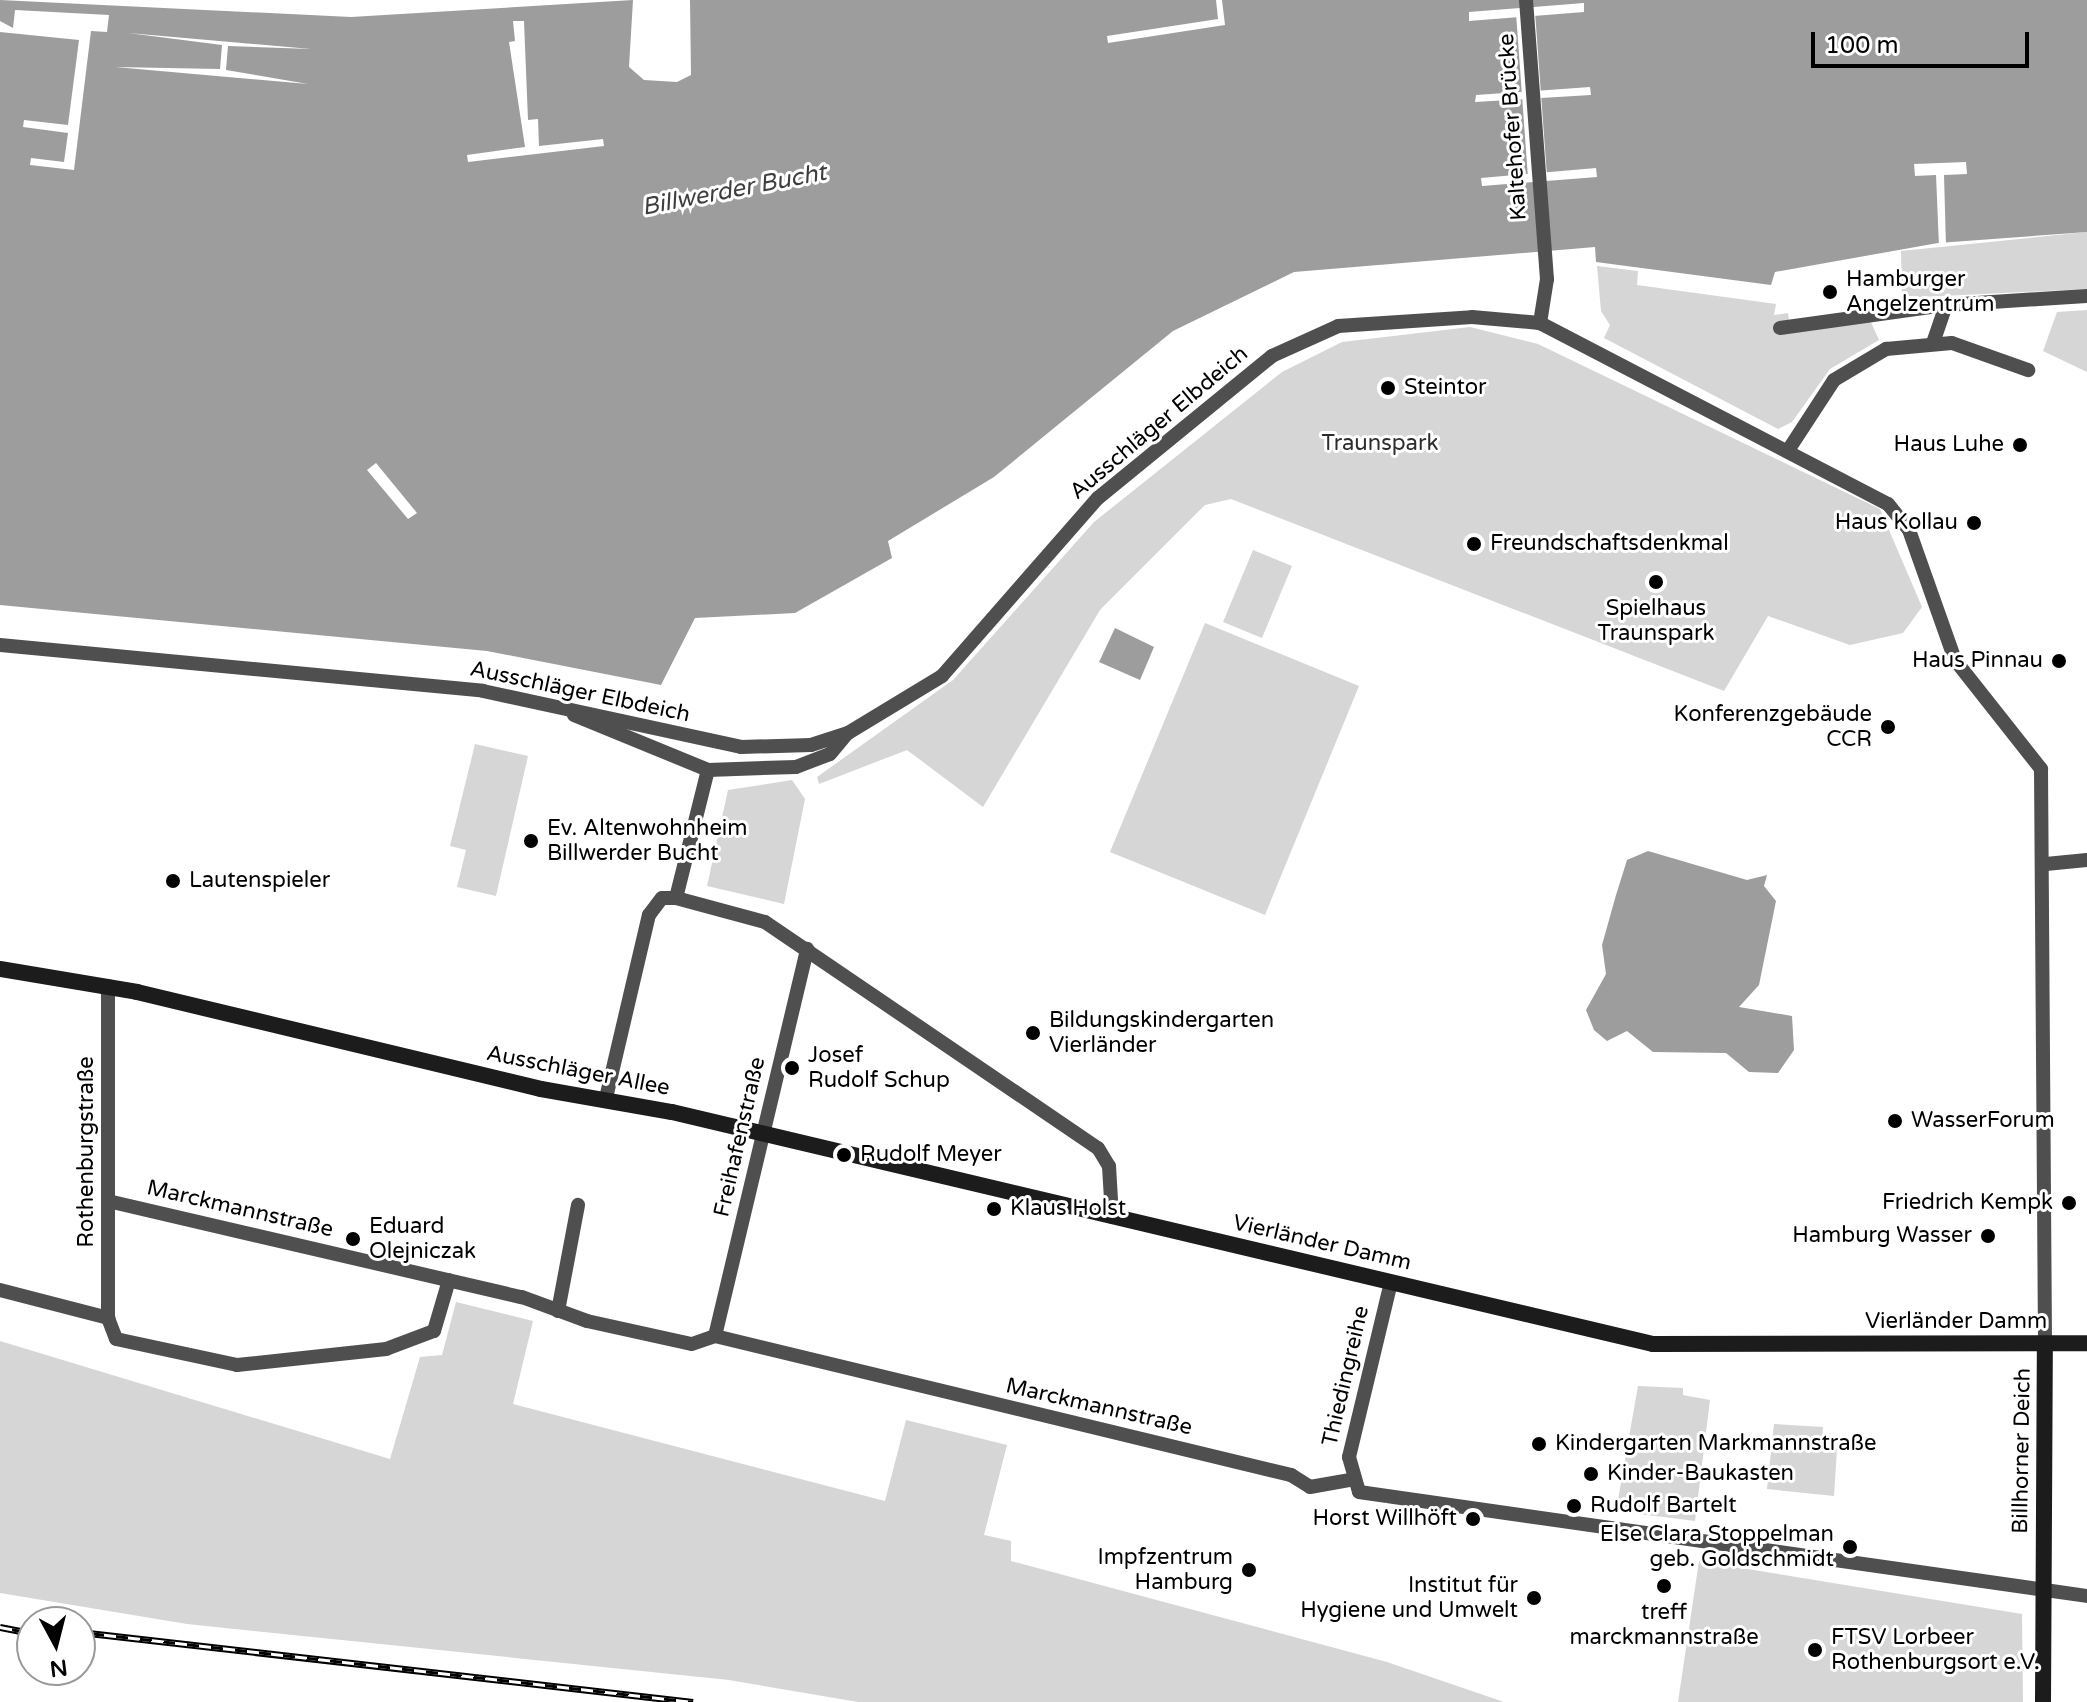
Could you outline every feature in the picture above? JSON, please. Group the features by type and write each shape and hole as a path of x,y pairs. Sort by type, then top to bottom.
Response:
{"street":[{"name":"Kaltehofer Brücke","path":"1526,0 1545,251 1540,323"},
{"path":"1780,328 1946,305 2087,296"},
{"path":"1934,340 1946,305"},
{"name":"Ausschläger Elbdeich","path":"0,645 483,691 741,747 792,749 848,733 942,676 1098,498 1272,356 1350,325 1472,317 1540,323 1869,491 1904,522 1955,660 2041,769 2046,864"},
{"path":"1789,449 1843,373 1886,349 1934,340 2028,370"},
{"path":"552,705 708,770 796,767 830,754 848,733"},
{"path":"676,898 708,770"},
{"path":"2046,864 2087,860"},
{"name":"Billhorner Deich","path":"2043,1702 2046,864"},
{"path":"606,1098 649,915 662,898 676,898 765,922 1098,1148 1109,1166 1112,1217"},
{"name":"Freihafenstraße","path":"715,1336 807,949"},
{"name":"Ausschläger Allee","path":"0,969 108,986 606,1098 1112,1217"},
{"name":"Ausschläger Allee","path":"0,976 33,976"},
{"name":"Rothenburgstraße","path":"108,986 108,1318 121,1343 259,1366 386,1349 434,1331 449,1280"},
{"name":"Marckmannstraße","path":"108,1201 449,1280 692,1344 715,1336 1291,1475 1310,1487 1350,1480"},
{"path":"558,1311 578,1205"},
{"name":"Vierländer Damm","path":"1112,1217 1653,1344 2087,1343"},
{"name":"Thiedingreihe","path":"1350,1480 1350,1451 1391,1282"},
{"path":"0,1290 108,1318"},
{"path":"1350,1480 1366,1495 2087,1596"}],"green space":[{"path":"2087,232 2087,289 1902,298 1901,251"},
{"path":"1597,266 1638,271 1637,285 1776,304 1774,315 1788,313 1789,320 1870,320 1879,340 1830,369 1792,422 1778,429 1604,338 1610,325 1601,311"},
{"path":"2087,310 2087,372 2043,351 2057,312"},
{"name":"Traunspark","path":"1470,327 1538,344 1880,509 1922,607 1903,633 1850,645 1768,616 1724,691 1231,499 1205,505 1100,610 983,807 907,750 819,784 817,777 953,680 1094,522 1282,372 1342,342"},
{"path":"1253,550 1292,566 1262,638 1223,622"},
{"path":"1205,623 1359,686 1265,915 1110,852"},
{"path":"475,744 528,756 496,896 457,887 466,850 450,846"},
{"path":"792,780 805,799 784,904 707,886 728,790"},
{"path":"456,1302 533,1321 513,1404 885,1501 906,1420 1007,1445 984,1535 1011,1541 1011,1561 1387,1662 1504,1702 858,1702 729,1680 187,1624 96,1609 96,1606 0,1593 0,1341 390,1459 420,1357 442,1355"},
{"path":"1638,1386 1683,1388 1683,1395 1710,1400 1695,1521 1616,1511"},
{"path":"1774,1424 1823,1427 1822,1448 1837,1449 1834,1496 1767,1489"},
{"name":"FTSV Lorbeer Rothenburgsort e.V.","path":"1699,1561 2022,1614 2023,1702 1678,1702"}],"water":[{"name":"Billwerder Bucht","path":"0,0 351,17 633,0 629,67 644,80 677,82 691,75 690,0 2087,0 2087,232 1938,243 1775,272 1771,285 1596,262 1595,247 1294,272 1173,331 994,477 888,541 892,558 795,613 695,618 661,685 487,651 0,605","holes":["1584,3 1584,12 1469,21 1469,12","1590,87 1591,95 1475,102 1476,95","1596,168 1597,177 1482,186 1481,178"]},
{"path":"1115,628 1154,647 1140,680 1099,662"},
{"path":"1648,851 1747,880 1767,875 1764,886 1776,901 1759,985 1739,1007 1792,1016 1794,1050 1778,1073 1749,1072 1726,1053 1653,1052 1627,1031 1607,1041 1594,1030 1586,1010 1606,974 1602,945 1616,895 1627,860"}],"pier":[{"path":"1216,0 1222,0 1225,25 1108,43 1107,36 1218,19"},
{"path":"15,10 109,15 107,32 91,31 74,170 30,165 31,158 64,162 68,133 23,127 24,120 68,125 79,40 0,32 0,21 13,28"},
{"path":"1535,12 1547,176 1528,178 1516,13"},
{"path":"513,21 524,21 528,120 538,119 539,146 603,139 604,146 468,162 467,155 525,147 509,42 515,41"},
{"path":"128,33 311,49 228,46 226,70 308,84 115,67 220,69 222,45"},
{"path":"1966,162 1967,174 1944,175 1946,246 1939,247 1936,175 1915,176 1914,164"},
{"path":"376,463 417,513 408,519 367,470"}],"railway":[{"path":"0,1627 16,1630"},
{"path":"96,1634 693,1702"}],"place":[{"name":"Hamburger Angelzentrum","path":"1830,292"},
{"name":"Steintor","path":"1388,388"},
{"name":"Haus Luhe","path":"2020,445"},
{"name":"Haus Kollau","path":"1974,523"},
{"name":"Freundschaftsdenkmal","path":"1474,544"},
{"name":"Spielhaus Traunspark","path":"1656,582"},
{"name":"Haus Pinnau","path":"2059,661"},
{"name":"Konferenzgebäude CCR","path":"1888,727"},
{"name":"Ev. Altenwohnheim Billwerder Bucht","path":"531,841"},
{"name":"Lautenspieler","path":"173,881"},
{"name":"Bildungskindergarten Vierländer","path":"1033,1033"},
{"name":"Josef Rudolf Schup","path":"792,1068"},
{"name":"WasserForum","path":"1895,1121"},
{"name":"Rudolf Meyer","path":"844,1155"},
{"name":"Friedrich Kempk","path":"2069,1203"},
{"name":"Klaus Holst","path":"994,1209"},
{"name":"Hamburg Wasser","path":"1988,1236"},
{"name":"Eduard Olejniczak","path":"353,1239"},
{"name":"Kindergarten Markmannstraße","path":"1539,1444"},
{"name":"Kinder-Baukasten","path":"1591,1474"},
{"name":"Rudolf Bartelt","path":"1574,1506"},
{"name":"Horst Willhöft","path":"1473,1519"},
{"name":"Else Clara Stoppelman geb. Goldschmidt","path":"1850,1547"},
{"name":"Impfzentrum Hamburg","path":"1249,1570"},
{"name":"treff marckmannstraße","path":"1664,1586"},
{"name":"Institut für Hygiene und Umwelt","path":"1534,1598"},
{"name":"FTSV Lorbeer Rothenburgsort e.V.","path":"1815,1650"}]}
